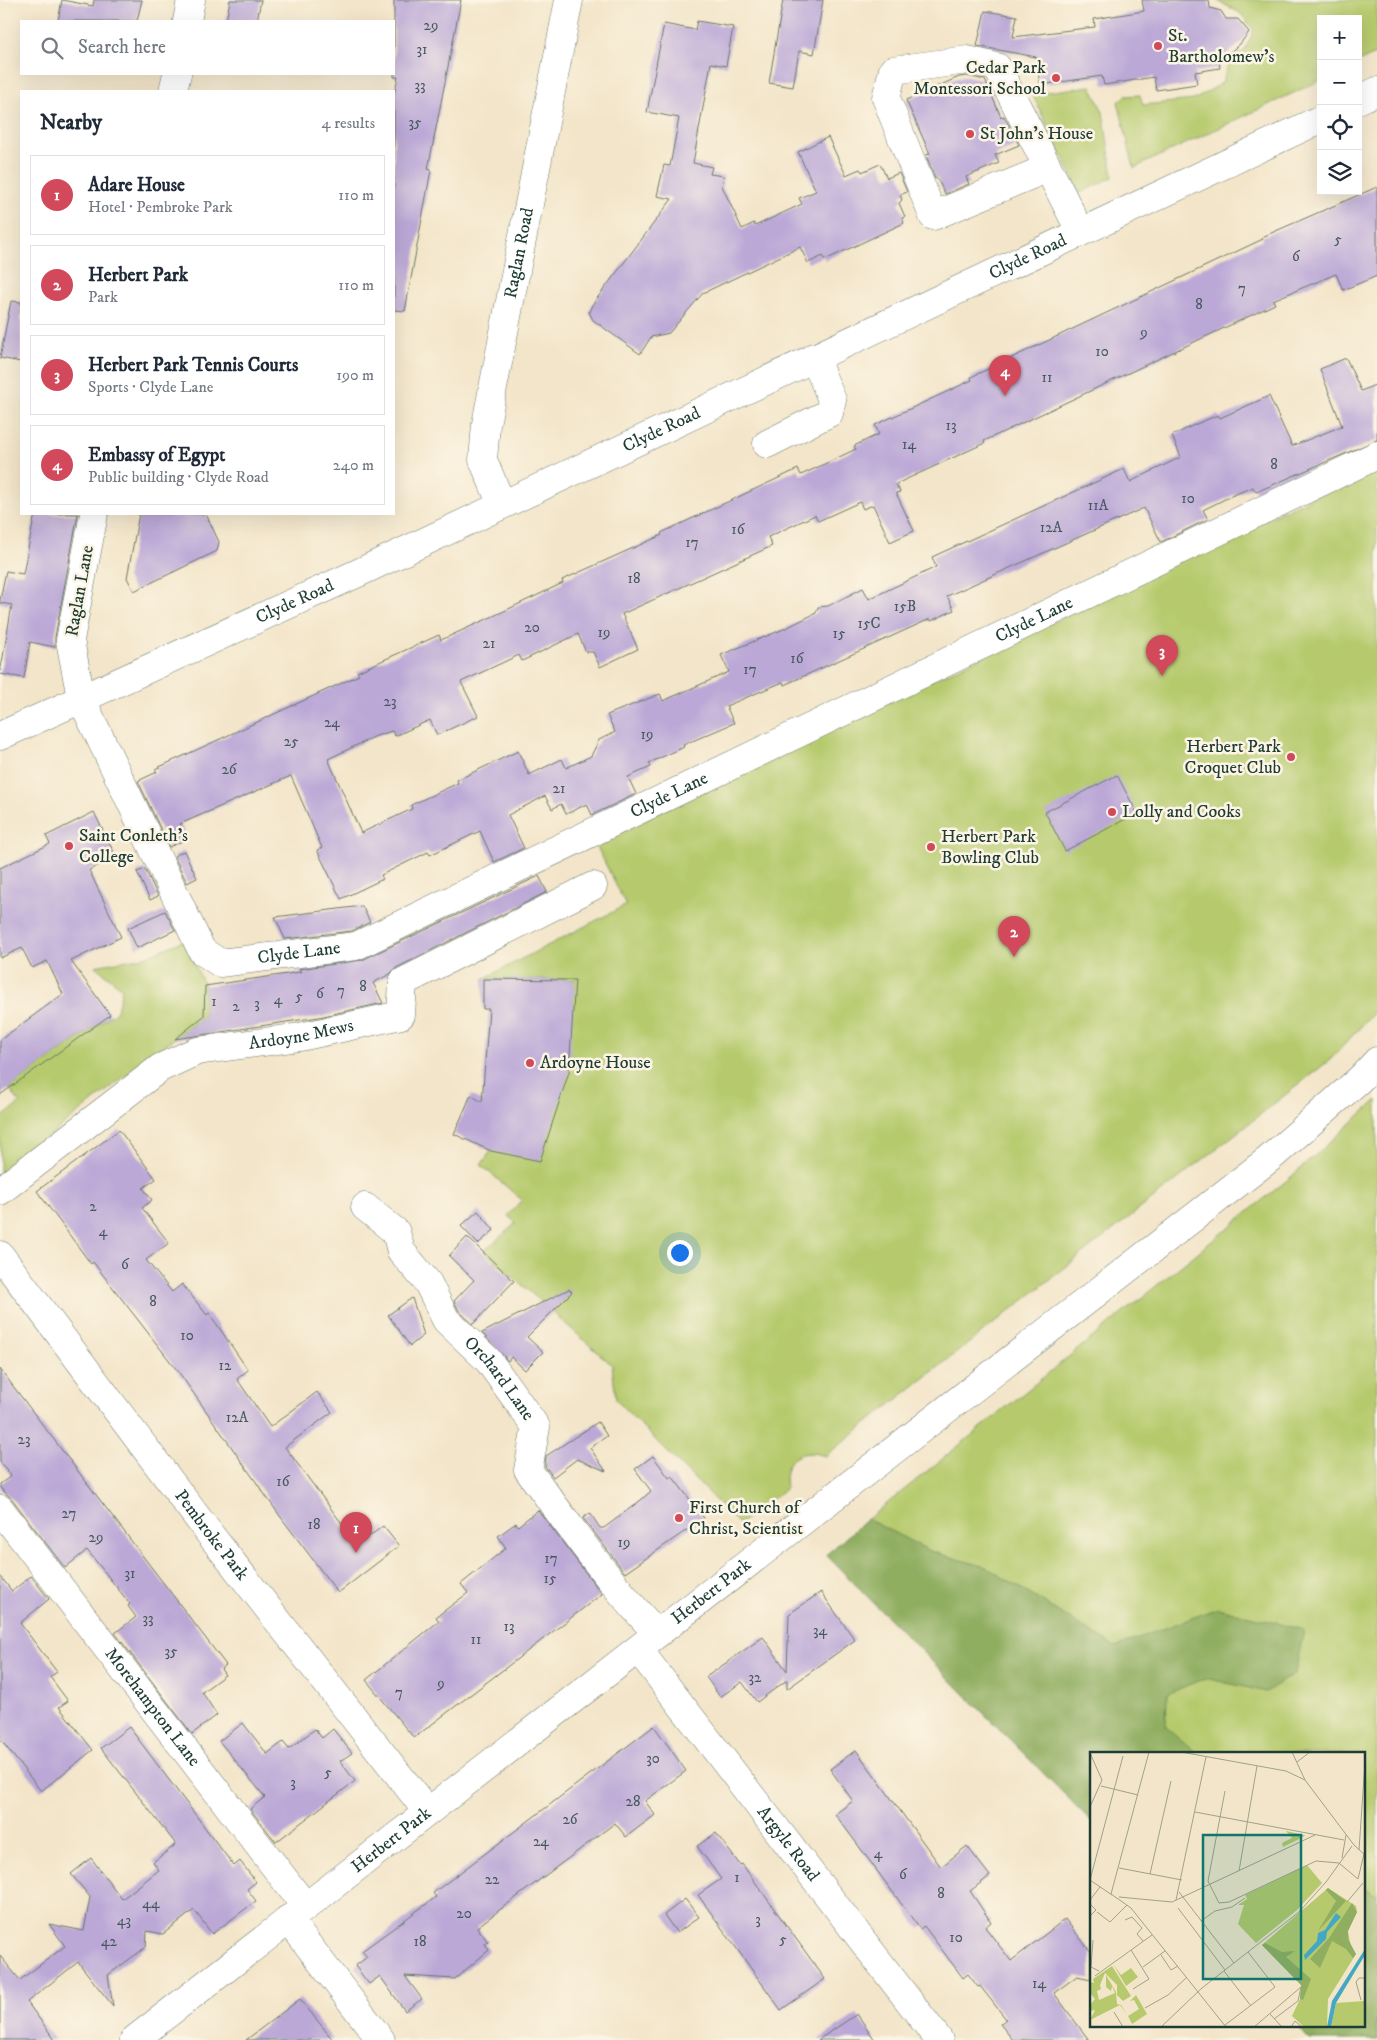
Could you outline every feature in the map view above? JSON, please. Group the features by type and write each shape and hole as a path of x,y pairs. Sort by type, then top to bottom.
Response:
{"street":[{"path":"187,20 191,0"},
{"name":"Raglan Road","path":"502,505 483,460 486,424 569,0"},
{"path":"1048,168 933,216 886,98 893,70 968,60 997,67 1080,231"},
{"path":"173,90 177,75"},
{"path":"1362,98 1377,91"},
{"name":"Clyde Road","path":"0,736 502,505 1317,121"},
{"path":"767,444 829,413 832,400 814,357"},
{"name":"Clyde Lane","path":"81,698 202,951 220,962 356,946 1377,455"},
{"name":"Raglan Lane","path":"81,698 70,640 94,515"},
{"name":"Ardoyne Mews","path":"0,1191 160,1068 197,1051 300,1037 401,1016 403,982 592,886"},
{"name":"Herbert Park","path":"134,2040 1269,1160 1360,1079 1377,1061"},
{"name":"Orchard Lane","path":"365,1207 396,1232 401,1251 428,1283 446,1320 488,1360 536,1427 528,1470 579,1539 640,1616 647,1641"},
{"name":"Pembroke Park","path":"0,1255 209,1533 427,1811"},
{"name":"Morehampton Lane","path":"0,1509 297,1913 381,2040"},
{"name":"Argyle Road","path":"647,1641 939,2040"}],"green space":[{"path":"1216,0 1377,0 1377,53 1362,60 1362,15 1317,15 1317,82 1134,168 1118,102 1126,96 1140,95 1143,105 1194,100 1222,83 1230,60 1245,50 1254,30 1240,13"},
{"path":"1091,86 1103,112 1113,177 1080,193 1032,94"},
{"path":"1377,466 1377,1009 1331,1059 825,1456 807,1453 794,1458 786,1470 786,1488 739,1524 616,1400 612,1365 484,1251 516,1223 508,1216 522,1200 481,1165 491,1151 575,980 483,979 626,905 595,843"},
{"path":"183,941 205,986 204,1016 0,1175 0,1119 20,1103 9,1088 117,1011 122,988 95,966 144,957"},
{"path":"1377,1100 1377,2040 1364,2027 1364,1752 1090,1752 1090,1819 826,1555 1291,1177"},
{"path":"867,1519 930,1551 986,1567 1115,1647 1218,1608 1304,1630 1295,1673 1266,1692 1205,1678 1167,1694 1166,1727 1196,1752 1090,1752 1090,1820 826,1555"},
{"path":"1364,1887 1377,1896 1377,2040 1310,2040 1298,2028 1364,2028"}],"building":[{"path":"62,0 93,6 94,0 142,0 137,20 58,20"},
{"path":"230,0 261,0 257,20 226,20"},
{"path":"394,0 461,0 428,169 431,170 405,311 395,310 395,91 398,77 394,77"},
{"path":"783,0 823,0 814,54 799,51 793,87 769,83"},
{"name":"St. Bartholomew's","path":"1142,0 1209,0 1210,8 1221,11 1226,19 1238,19 1249,32 1240,44 1219,61 1220,68 1195,72 1197,84 1156,90 1154,77 1104,85 1102,76 1040,85 1036,57 977,46 985,11 1017,16 1013,37 1095,27 1094,19 1144,11"},
{"path":"697,21 733,27 726,66 711,63 693,163 712,167 710,174 724,176 722,186 742,229 754,223 755,226 802,204 799,198 816,191 798,152 828,137 846,175 860,169 862,172 880,164 887,178 899,173 907,192 900,195 902,200 899,203 905,217 902,218 904,223 825,260 823,256 808,263 800,247 703,293 669,333 651,337 640,354 593,320 589,312 592,305 672,199 657,196 664,165 670,166 679,118 647,112 664,24 695,30"},
{"name":"St John's House","path":"967,76 985,80 1001,117 1004,116 1019,145 995,155 999,163 966,177 969,184 945,194 937,178 935,179 926,155 930,154 906,100 959,77"},
{"path":"1377,187 1377,276 1343,290 1336,274 1273,300 1275,304 896,484 900,492 896,493 914,531 890,542 873,505 863,509 860,502 818,521 815,515 768,537 772,546 622,614 638,649 600,667 593,652 586,652 578,634 522,661 519,655 461,682 478,716 437,735 430,720 395,736 392,731 376,736 328,759 361,833 412,809 411,805 458,783 457,780 518,751 529,775 562,759 566,768 591,756 599,740 615,732 607,715 660,694 663,701 729,672 721,655 786,628 816,613 818,607 828,606 863,588 869,599 936,567 932,557 1124,469 1130,482 1181,457 1172,436 1194,425 1218,415 1220,418 1269,396 1292,446 1342,426 1320,369 1346,358 1361,391 1377,384 1377,440 1256,492 1253,487 1231,496 1203,510 1208,519 1161,542 1144,508 947,596 954,610 784,685 783,682 726,706 734,723 683,745 684,747 649,763 651,767 628,777 636,794 592,815 587,804 566,814 561,804 552,809 545,796 508,815 524,848 494,862 480,831 430,855 428,852 381,875 383,879 341,899 317,850 322,848 291,776 180,824 187,839 169,847 138,781 157,772 155,769 359,675 357,672 439,635 441,640 500,613 563,583 562,580 662,535 661,533 798,469 801,475 856,449 854,446 879,434 875,425 972,380 971,377 1263,239 1262,237"},
{"path":"11,301 20,302 20,362 0,358"},
{"path":"35,515 78,515 55,637 55,647 30,642 24,678 0,674 12,605 0,603 6,571 23,574"},
{"path":"139,515 206,515 219,542 217,551 134,591 127,578"},
{"path":"1117,775 1137,813 1065,851 1045,812"},
{"path":"94,812 116,857 89,870 121,937 71,961 110,1015 0,1095 0,1040 63,994 47,961 32,968 22,948 0,958 0,868 50,844 46,836"},
{"path":"184,851 197,878 187,883 174,856"},
{"path":"145,869 158,896 150,900 137,872"},
{"path":"539,876 547,892 396,968 390,974 373,983 383,1003 319,1017 175,1039 204,1016 205,986 301,972 299,969 362,960"},
{"path":"362,906 370,922 352,931 285,939 275,917"},
{"path":"165,911 175,930 137,948 128,928"},
{"name":"Ardoyne House","path":"483,979 575,980 569,1072 540,1161 491,1151 454,1134 471,1095 482,1102 489,1009 483,1009"},
{"path":"119,1130 156,1179 143,1188 152,1200 142,1208 169,1243 146,1260 172,1292 182,1284 207,1315 209,1313 248,1370 237,1379 270,1427 317,1392 332,1412 285,1447 358,1545 383,1526 399,1546 338,1593 280,1516 180,1374 93,1262 91,1264 37,1191"},
{"path":"478,1211 494,1230 478,1244 461,1226"},
{"path":"467,1237 514,1281 473,1324 459,1311 454,1301 474,1280 449,1256"},
{"path":"569,1289 572,1292 527,1337 543,1352 525,1370 511,1357 508,1361 482,1333"},
{"path":"412,1298 424,1335 410,1346 388,1315"},
{"path":"0,1369 226,1665 221,1669 225,1675 202,1692 217,1715 192,1734 115,1633 136,1617 128,1606 130,1604 87,1550 65,1568 12,1499 0,1488 0,1484 11,1476 0,1462"},
{"path":"598,1422 607,1436 590,1448 606,1471 577,1459 553,1477 545,1466 546,1456"},
{"path":"653,1456 669,1478 672,1476 704,1518 625,1573 583,1518 590,1513 600,1528 604,1528 641,1500 651,1491 635,1469"},
{"path":"538,1510 602,1594 414,1738 366,1680 439,1621 436,1617 468,1593 461,1584 506,1548 498,1536 516,1523 518,1526"},
{"path":"0,1576 12,1591 31,1576 49,1599 20,1623 57,1672 50,1677 68,1701 59,1707 93,1750 41,1791 0,1739"},
{"path":"821,1592 855,1640 787,1689 787,1680 757,1702 742,1682 720,1697 706,1677 763,1637 787,1671 789,1614"},
{"path":"243,1723 267,1754 283,1742 289,1749 315,1729 322,1738 333,1729 352,1753 340,1761 355,1781 276,1842 250,1809 265,1797 219,1741"},
{"path":"654,1726 686,1771 645,1801 655,1815 626,1837 615,1823 477,1927 488,1942 485,1944 489,1950 455,1979 405,1976 422,1999 405,2011 380,1976 369,1984 355,1966 367,1957 362,1951 436,1897 433,1893"},
{"path":"129,1727 234,1866 240,1861 256,1882 247,1889 256,1901 212,1934 194,1910 163,1934 147,1931 146,1947 108,1975 113,2006 78,1962 27,2002 55,2040 0,2040 0,1956 20,1980 65,1946 49,1924 84,1931 90,1897 71,1874 91,1858 122,1899 159,1870 153,1862 174,1846 175,1843 101,1748"},
{"path":"856,1750 941,1867 967,1846 990,1876 970,1891 991,1922 985,1927 1011,1961 1065,1919 1090,1951 1090,1979 1077,1976 1054,1993 1089,2040 1013,2040 1000,2024 1006,2019 968,1974 963,1978 924,1926 920,1929 835,1814 853,1801 830,1769"},
{"path":"716,1833 740,1865 742,1864 825,1979 781,2010 698,1895 721,1879 697,1846"},
{"path":"685,1899 699,1917 677,1933 664,1915"},
{"path":"300,1999 333,2040 246,2040 271,2021"},
{"path":"857,2014 875,2040 818,2040"}],"place":[{"name":"St. Bartholomew's","path":"1158,46"},
{"name":"Cedar Park Montessori School","path":"1056,78"},
{"name":"St John's House","path":"970,134"},
{"name":"Embassy of Egypt","path":"1005,396"},
{"name":"Herbert Park Tennis Courts","path":"1162,676"},
{"name":"Herbert Park Croquet Club","path":"1291,757"},
{"name":"Lolly and Cooks","path":"1112,812"},
{"name":"Saint Conleth's College","path":"69,846"},
{"name":"Herbert Park Bowling Club","path":"931,847"},
{"name":"Herbert Park","path":"1014,957"},
{"name":"Ardoyne House","path":"530,1063"},
{"name":"First Church of Christ, Scientist","path":"679,1518"},
{"name":"Adare House","path":"356,1553"}]}
